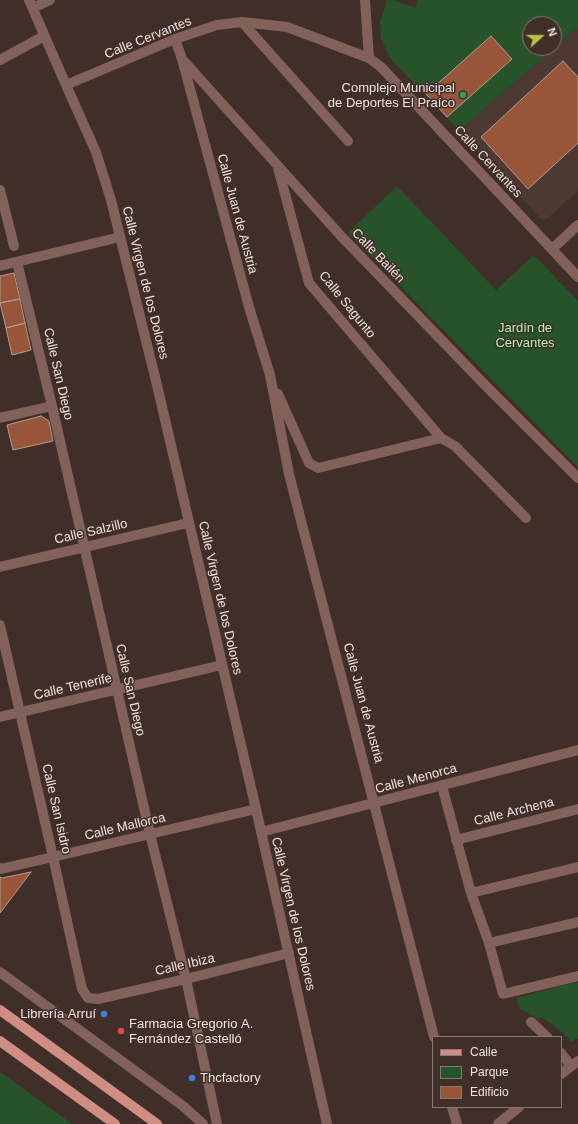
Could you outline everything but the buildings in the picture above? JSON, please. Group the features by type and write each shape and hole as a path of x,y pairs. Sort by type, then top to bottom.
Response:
{"main road":[{"path":"0,1010 157,1124"},
{"path":"0,1040 115,1124"}],"street":[{"path":"31,4 50,0"},
{"path":"365,0 368,58"},
{"name":"Calle Virgen de los Dolores","path":"31,4 96,152 111,200 156,381 256,809 327,1124"},
{"path":"242,22 348,142"},
{"name":"Calle Cervantes","path":"66,85 176,40 217,25 242,22 287,27 368,58 381,67 578,277"},
{"path":"0,60 44,36"},
{"name":"Calle Bailén","path":"176,40 182,59 340,236 578,478"},
{"name":"Calle Juan de Austria","path":"182,59 249,307 270,375 290,474 434,1036"},
{"name":"Calle Sagunto","path":"277,165 309,283 441,438 455,446 526,518"},
{"path":"0,190 14,246"},
{"path":"552,249 578,225"},
{"path":"0,266 120,237"},
{"name":"Calle San Diego","path":"17,262 52,406 116,690 186,979 217,1124"},
{"name":"Calle Juan de Austria","path":"270,375 309,463 318,468 441,438"},
{"path":"0,418 52,406"},
{"name":"Calle Salzillo","path":"0,567 188,523"},
{"name":"Calle San Isidro","path":"0,625 82,989 88,998"},
{"name":"Calle Tenerife","path":"0,717 222,665"},
{"name":"Calle Menorca","path":"261,832 578,750"},
{"path":"442,786 471,893 489,943 503,994 578,976"},
{"name":"Calle Mallorca","path":"0,868 256,809"},
{"name":"Calle Archena","path":"456,840 578,809"},
{"path":"471,893 578,867"},
{"path":"489,943 578,922"},
{"name":"Calle Ibiza","path":"88,998 98,999 289,954"},
{"path":"0,972 183,1106 203,1124"},
{"path":"531,1022 546,1036"},
{"path":"562,1054 574,1064 562,1073"},
{"path":"452,1108 457,1124"},
{"path":"498,1124 518,1108"}],"shaded area":[{"path":"578,27 578,191 548,218 542,220 459,131 545,56 562,56 562,41"}],"green space":[{"name":"Complejo Municipal de Deportes El Praíco","path":"387,0 393,0 416,8 417,0 578,0 578,27 562,41 562,16 522,16 522,56 545,56 459,131 391,59 381,39 380,22"},
{"name":"Jardín de Cervantes","path":"397,186 496,290 534,255 578,301 578,467 348,233"},
{"path":"572,983 578,983 578,1038 570,1042 568,1037 542,1017 538,1019 520,1009 516,998"},
{"path":"0,1072 72,1124 0,1124"}],"place":[{"name":"Complejo Municipal de Deportes El Praíco","path":"463,95"},
{"name":"Librería Arruí","path":"104,1014"},
{"name":"Farmacia Gregorio A. Fernández Castelló","path":"121,1031"},
{"name":"Thcfactory","path":"192,1078"}]}
